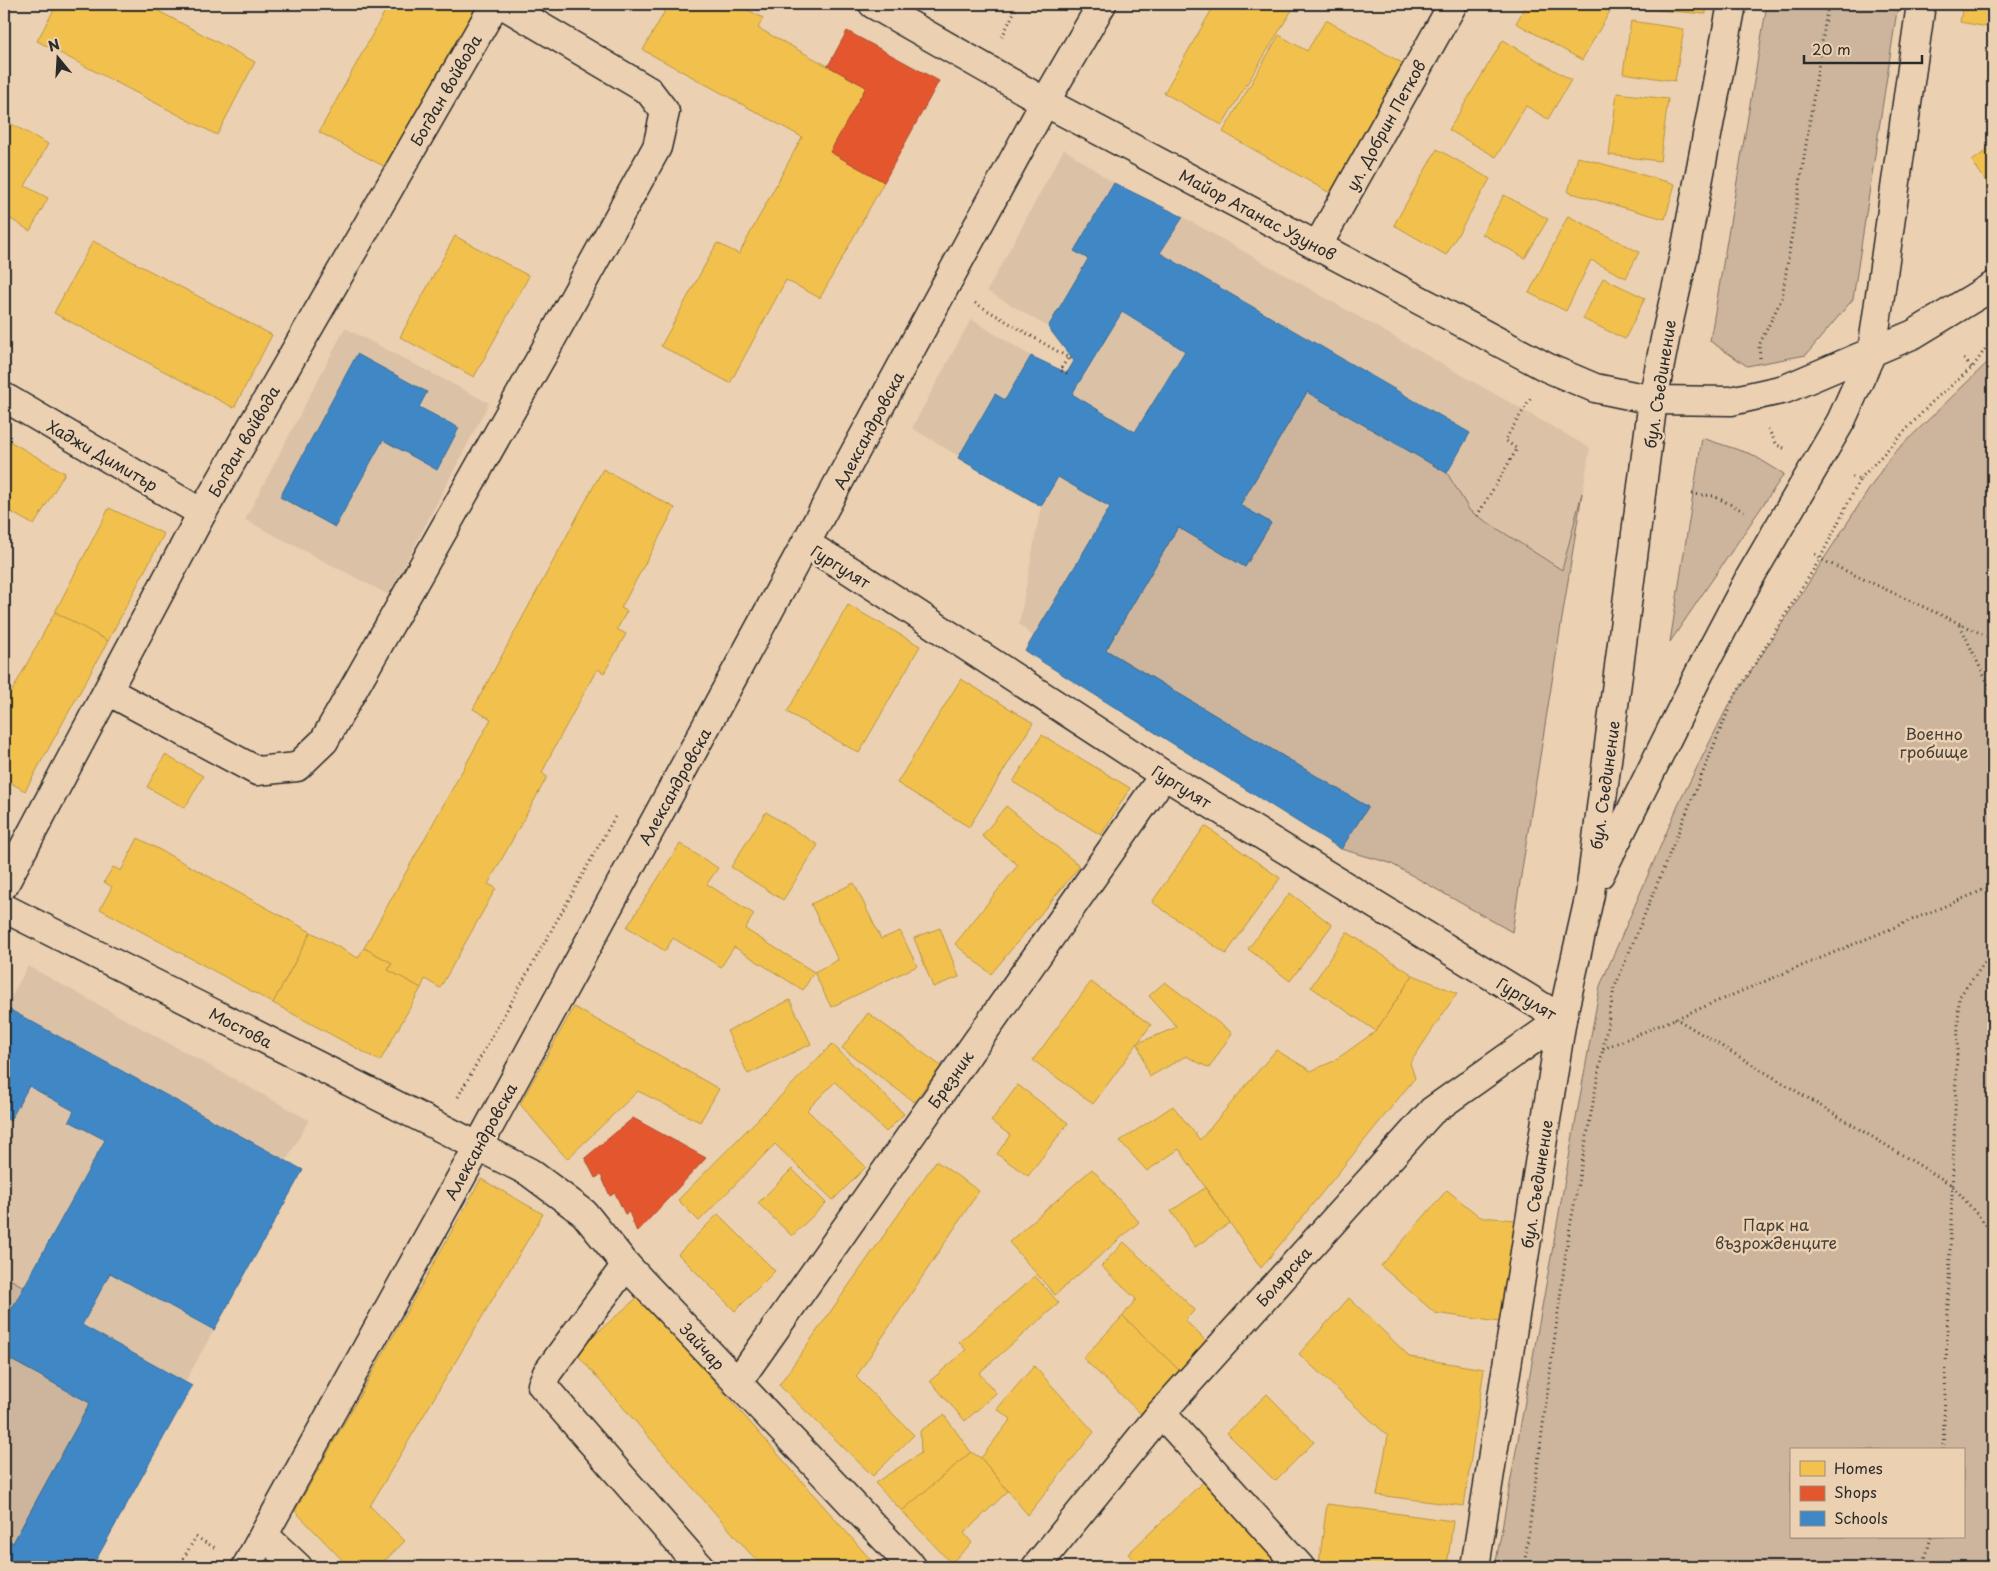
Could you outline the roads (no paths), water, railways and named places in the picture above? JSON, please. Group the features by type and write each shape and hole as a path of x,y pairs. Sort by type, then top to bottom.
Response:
{"street":[{"name":"Богдан войвода","path":"4,885 202,513 495,4"},
{"path":"108,691 257,771 297,767 324,741 542,356 657,147 665,112 649,91 502,4"},
{"name":"Майор Атанас Узунов","path":"873,4 1045,102 1548,368 1595,388 1654,400 1711,402 1762,395 1802,383 1914,334 1983,292"},
{"name":"Александровска","path":"246,1567 479,1145 1045,102 1102,4"},
{"name":"ул. Добрин Петков","path":"1318,246 1453,4"},
{"name":"бул. Съединение","path":"1475,1567 1562,1019 1590,894 1654,400 1666,334 1686,246 1732,4"},
{"path":"1590,894 1750,577 1841,421 1872,352 1921,4"},
{"name":"Хаджи Димитър","path":"4,397 202,513"},
{"name":"Гургулят","path":"806,544 851,571 1164,775 1562,1019"},
{"name":"Брезник","path":"737,1383 1164,775"},
{"name":"Мостова","path":"4,908 479,1145"},
{"name":"Болярска","path":"1036,1567 1161,1413 1432,1111 1562,1019"},
{"name":"Зайчар","path":"479,1145 530,1172 584,1213 626,1265 912,1567"},
{"path":"626,1265 547,1373 542,1385 700,1567"},
{"path":"1161,1413 1300,1567"},
{"path":"264,1535 298,1567"}],"park label":[{"name":"Военно гробище","path":"1934,742"},
{"name":"Парк на възрожденците","path":"1776,1233"}]}
